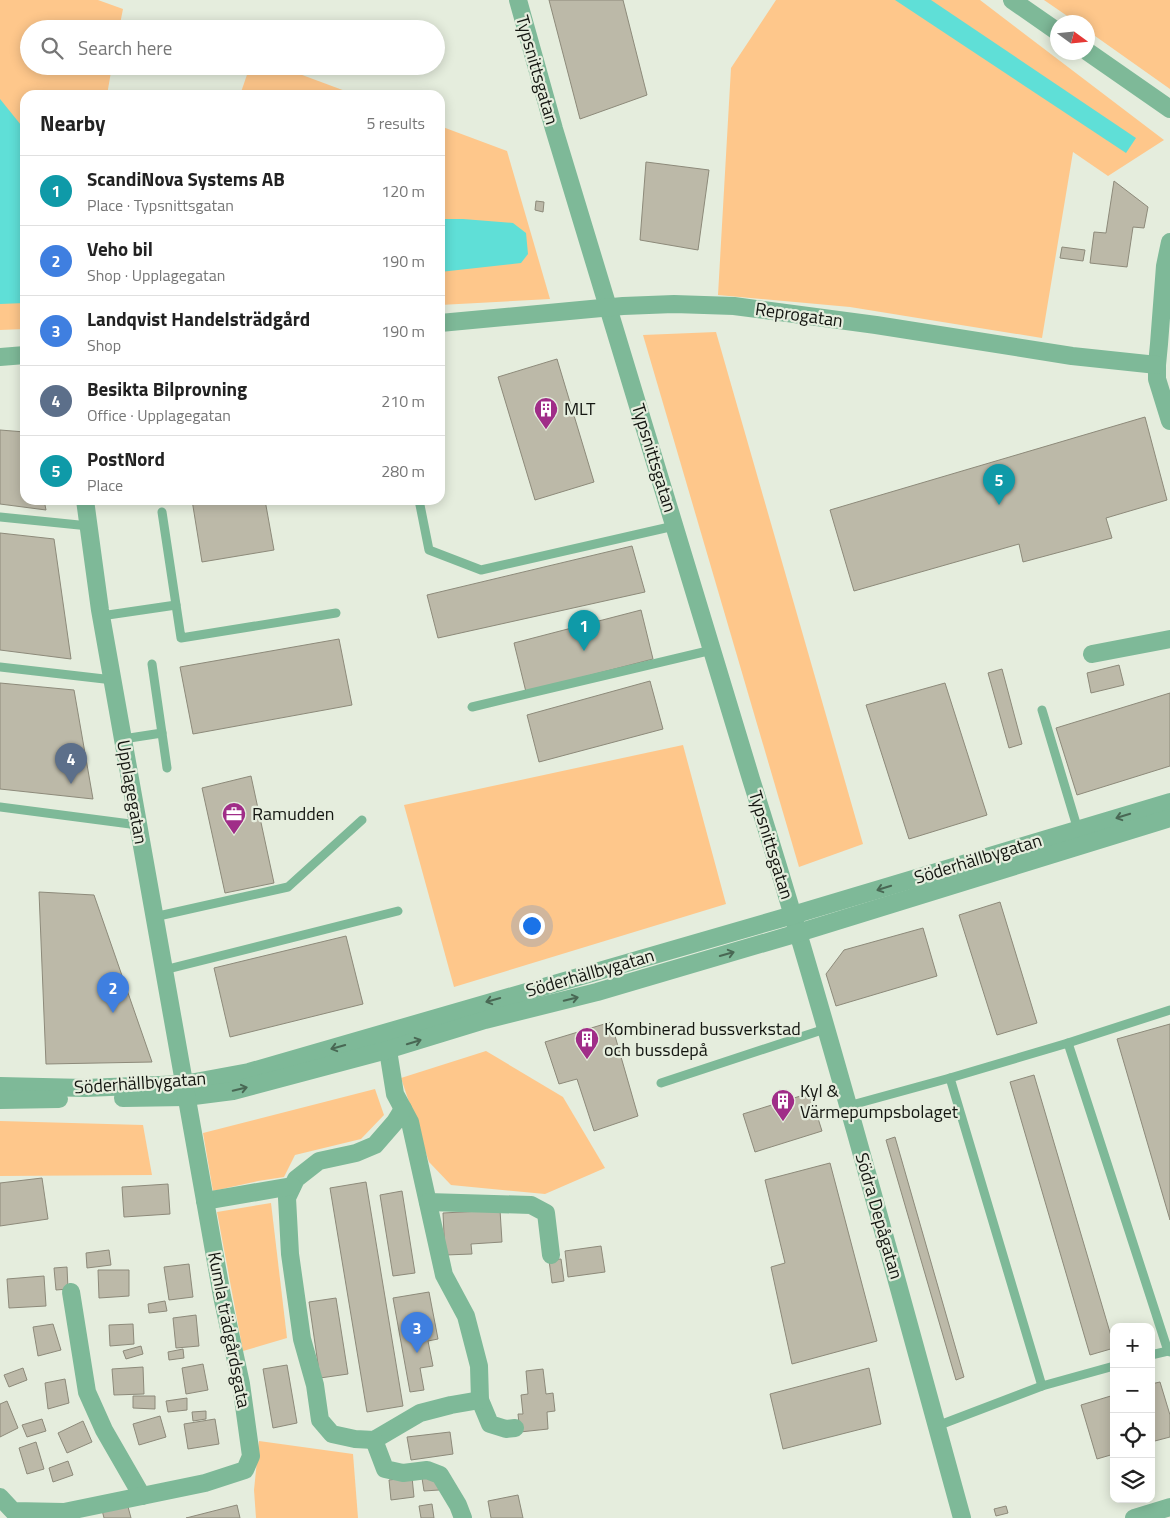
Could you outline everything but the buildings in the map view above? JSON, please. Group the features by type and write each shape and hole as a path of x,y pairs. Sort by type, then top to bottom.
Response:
{"street":[{"name":"Typsnittsgatan","path":"518,0 554,129 792,915"},
{"path":"1012,0 1050,26"},
{"path":"1095,57 1170,109"},
{"path":"1170,242 1165,266 1156,365 1157,379 1170,421"},
{"name":"Reprogatan","path":"445,323 608,307 674,304 734,306 876,325 1072,356 1156,365"},
{"path":"0,357 20,355"},
{"name":"Upplagegatan","path":"86,505 101,616 185,1091"},
{"path":"1092,654 1170,639"},
{"name":"Söderhällbygatan","path":"386,1042 462,1009 792,915 1170,802"},
{"name":"Söderhällbygatan","path":"0,1086 233,1091 386,1042 597,992 798,933 1170,818"},
{"name":"Södra Depågatan","path":"792,915 848,1106 962,1518"},
{"path":"386,1042 395,1094 410,1122 444,1276 466,1316 479,1366 480,1400 490,1424 506,1429 515,1428"},
{"name":"Söderhällbygatan","path":"0,1100 185,1091"},
{"name":"Kumla trädgårdsgata","path":"0,1497 13,1512 64,1512 205,1483 246,1470 251,1456 241,1384 222,1296 185,1091"},
{"path":"403,1109 395,1122 375,1145 356,1153 319,1161 296,1178 287,1198 290,1254 302,1339 315,1385 320,1420 332,1434 355,1440 374,1440 420,1413 480,1400"},
{"path":"205,1200 292,1186"},
{"path":"428,1202 531,1204 546,1213 551,1255"},
{"path":"70,1292 87,1392 104,1430 142,1496"},
{"path":"374,1440 385,1470 403,1473 427,1470 440,1475 458,1505 463,1518"},
{"path":"1134,1518 1170,1508"}],"lane":[{"path":"420,505 429,550 481,570 674,526"},
{"path":"162,512 181,638 336,613"},
{"path":"0,517 89,526"},
{"path":"101,616 176,605"},
{"path":"472,707 712,650"},
{"path":"152,664 167,768"},
{"path":"0,667 112,680"},
{"path":"1042,710 1078,830"},
{"path":"123,739 162,733"},
{"path":"0,807 138,824"},
{"path":"154,917 288,887 362,820"},
{"path":"164,970 398,911"},
{"path":"848,1106 1068,1044 1170,1010"},
{"path":"661,1083 825,1029"},
{"path":"1068,1044 1169,1351 1155,1354"},
{"path":"950,1078 1042,1386"},
{"path":"937,1426 1042,1386 1110,1367"}],"shaded area":[{"path":"0,0 98,0 123,9 121,20 20,20 20,75 110,75 108,90 20,90 20,329 0,330"},
{"path":"776,0 980,0 1050,53 1050,60 1059,60 1164,140 1108,176 1073,152 1042,338 850,307 718,295 731,68"},
{"path":"1044,0 1170,0 1170,89 1095,36 1095,15 1066,15"},
{"path":"247,75 302,75 343,90 242,90"},
{"path":"445,128 507,151 550,299 445,305"},
{"path":"716,332 863,844 799,867 643,335"},
{"path":"683,745 726,904 454,987 404,805"},
{"path":"486,1051 563,1097 605,1168 545,1194 451,1185 429,1162 401,1078"},
{"path":"375,1089 384,1115 361,1139 295,1155 284,1177 213,1191 203,1133"},
{"path":"0,1121 143,1125 152,1175 0,1176"},
{"path":"271,1203 287,1338 243,1351 217,1212"},
{"path":"259,1441 353,1454 358,1518 256,1518 254,1490"}],"water":[{"path":"895,0 931,0 1136,138 1126,153"},
{"path":"0,99 20,124 20,303 0,304"},
{"path":"445,219 513,223 526,233 528,254 521,263 445,271"}],"place":[{"name":"MLT","path":"546,430"},
{"name":"PostNord","path":"999,505"},
{"name":"ScandiNova Systems AB","path":"584,651"},
{"name":"Besikta Bilprovning","path":"71,784"},
{"name":"Ramudden","path":"234,835"},
{"name":"Veho bil","path":"113,1013"},
{"name":"Kombinerad bussverkstad och bussdepå","path":"587,1060"},
{"name":"Kyl & Värmepumpsbolaget","path":"783,1122"},
{"name":"Landqvist Handelsträdgård","path":"417,1353"}]}
